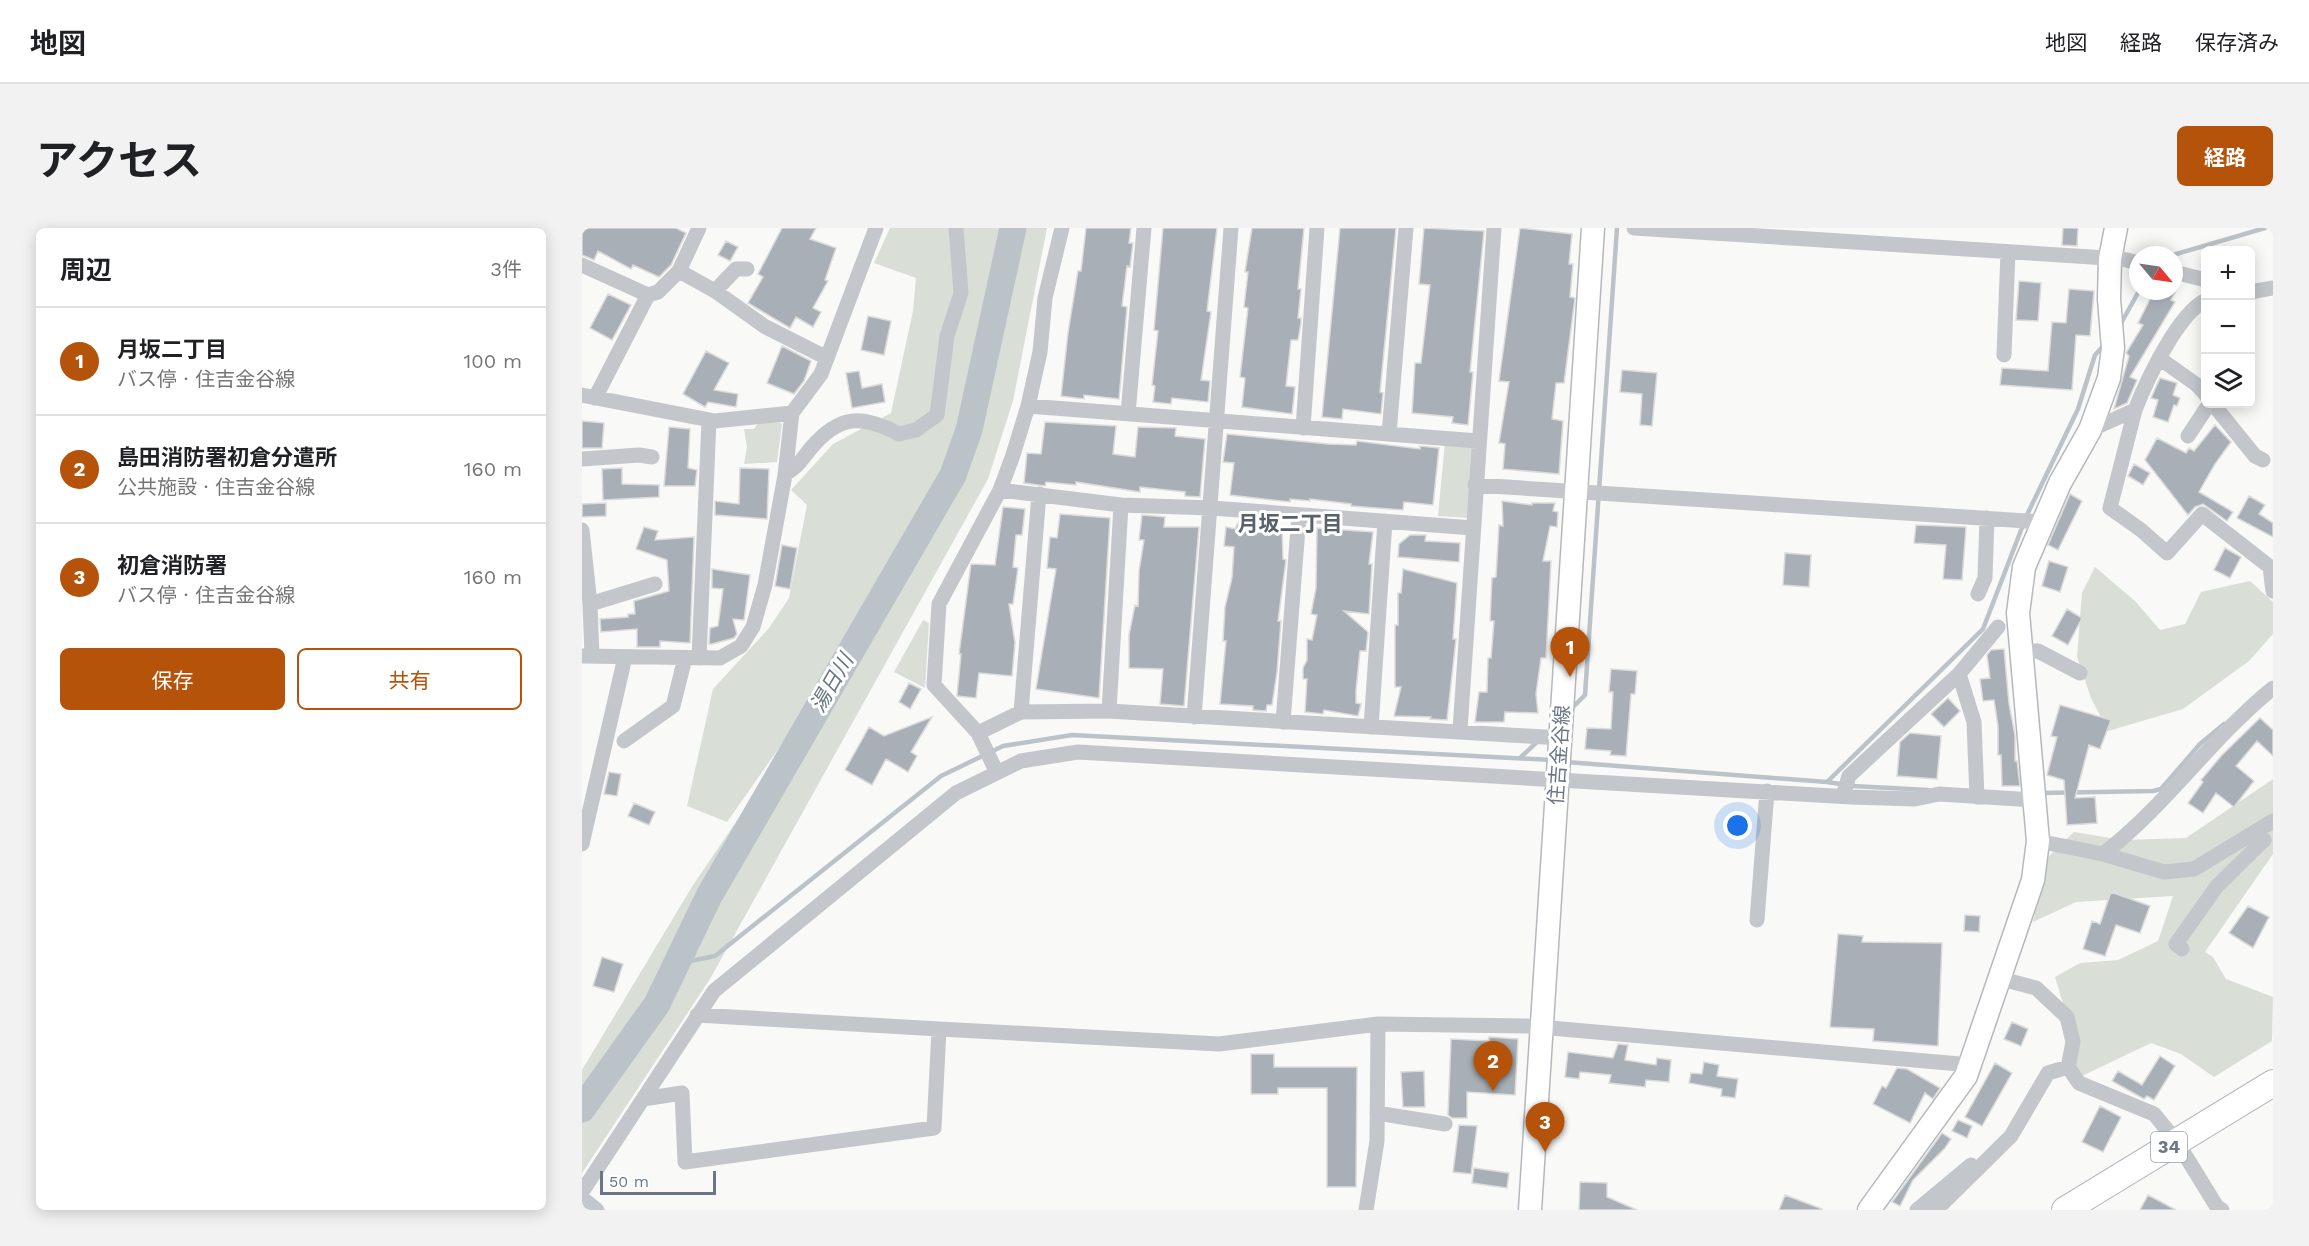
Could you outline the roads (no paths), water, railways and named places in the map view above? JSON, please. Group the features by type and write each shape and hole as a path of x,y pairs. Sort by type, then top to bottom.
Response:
{"main road":[{"name":"34","path":"2065,1210 2273,1083"}],"street":[{"path":"699,228 679,270 658,292 648,296 589,396 709,420 792,413"},
{"path":"582,530 590,604 587,656 692,658 728,656 741,646 753,627 765,585 785,474 792,413 821,374 876,228"},
{"path":"785,474 797,468 811,448 829,430 849,420 875,422 899,434 916,430 938,416 947,336 961,293 960,261 954,238 956,228"},
{"path":"997,773 978,733 934,685 939,604 1000,490 1028,406 1040,352 1045,298 1062,228"},
{"path":"1128,414 1144,228"},
{"path":"1194,717 1212,508 1231,228"},
{"path":"1303,428 1317,228"},
{"path":"1389,434 1406,228"},
{"path":"1460,730 1494,228"},
{"name":"住吉金谷線","path":"1530,1210 1554,750 1562,705 1582,493 1593,228"},
{"path":"1634,228 1753,232 2129,262"},
{"path":"1874,1207 1966,1076 2033,880 2038,841 2018,613 2024,567 2039,521 2090,430 2109,378 2113,348 2109,299 2110,259 2116,228"},
{"path":"2004,355 2008,252"},
{"path":"582,265 648,296"},
{"path":"715,291 736,269 747,269"},
{"path":"679,270 715,291 764,326 827,358"},
{"path":"2183,274 2201,279"},
{"path":"2255,284 2273,286"},
{"path":"2255,291 2273,286"},
{"path":"2201,304 2187,317 2159,358 2135,410 2110,508 2167,553 2202,514 2270,567 2273,591"},
{"path":"2159,358 2201,390"},
{"path":"1028,406 1478,441"},
{"path":"2188,436 2208,408"},
{"path":"2214,408 2255,456 2263,460"},
{"path":"2090,430 2135,410"},
{"path":"624,741 673,706 692,658 709,420"},
{"path":"582,459 639,455 652,457"},
{"path":"1475,485 2039,521"},
{"path":"1000,490 1121,505 1212,508 1473,528"},
{"path":"1021,712 1039,495"},
{"path":"1109,711 1121,505"},
{"path":"1283,722 1299,515"},
{"path":"1978,594 1985,578 1987,518"},
{"path":"1371,728 1385,521"},
{"path":"590,604 655,584"},
{"path":"1843,796 1849,776 1959,674 1998,627"},
{"path":"2021,651 2038,651 2080,673"},
{"path":"582,844 585,815 625,657"},
{"path":"1959,674 1974,723 1976,791"},
{"path":"2103,854 2134,830 2214,743 2273,688"},
{"path":"978,733 1021,712 1109,711 1371,728 1460,730 1767,791 1915,799 1939,794 1976,791 2034,794"},
{"path":"582,1192 714,991 956,793 1021,762 1078,752 1554,750"},
{"path":"1757,920 1767,791"},
{"path":"2182,949 2176,944 2217,886 2264,841 2272,823"},
{"path":"2038,841 2103,854 2164,872 2194,869 2264,841"},
{"path":"1998,978 2036,988 2067,1017 2073,1042 2068,1067 2079,1083 2154,1114 2176,1142 2217,1207 2222,1210"},
{"path":"697,1015 1219,1044 1378,1024 1540,1027 1971,1065"},
{"path":"1366,1210 1377,1140 1378,1024"},
{"path":"643,1099 682,1093 685,1162 934,1128 939,1029"},
{"path":"1936,1210 2011,1136 2048,1073 2068,1067"},
{"path":"1377,1113 1445,1124"},
{"path":"1917,1210 1966,1168 1990,1157"},
{"path":"582,1198 597,1210"}],"waterway":[{"name":"湯日川","path":"582,1109 657,1004 709,896 953,475 969,430 1013,228"},
{"path":"1570,710 1585,695 1617,228"},
{"path":"2183,252 2265,228"},
{"path":"2120,325 2134,300"},
{"path":"2026,517 2078,409 2095,355 2106,343"},
{"path":"1566,762 1827,782 1983,629 2023,525"},
{"path":"2041,793 2161,789 2200,744 2224,724"},
{"path":"672,971 690,961 715,956 941,776 1003,746 1072,735 1552,760"},
{"path":"1520,758 1538,741"},
{"path":"1827,782 1853,786 1928,790"}],"place":[{"name":"月坂二丁目","path":"1570,677"},
{"name":"島田消防署初倉分遣所","path":"1493,1091"},
{"name":"初倉消防署","path":"1545,1152"}],"district":[{"name":"月坂二丁目","path":"1290,524"}]}
